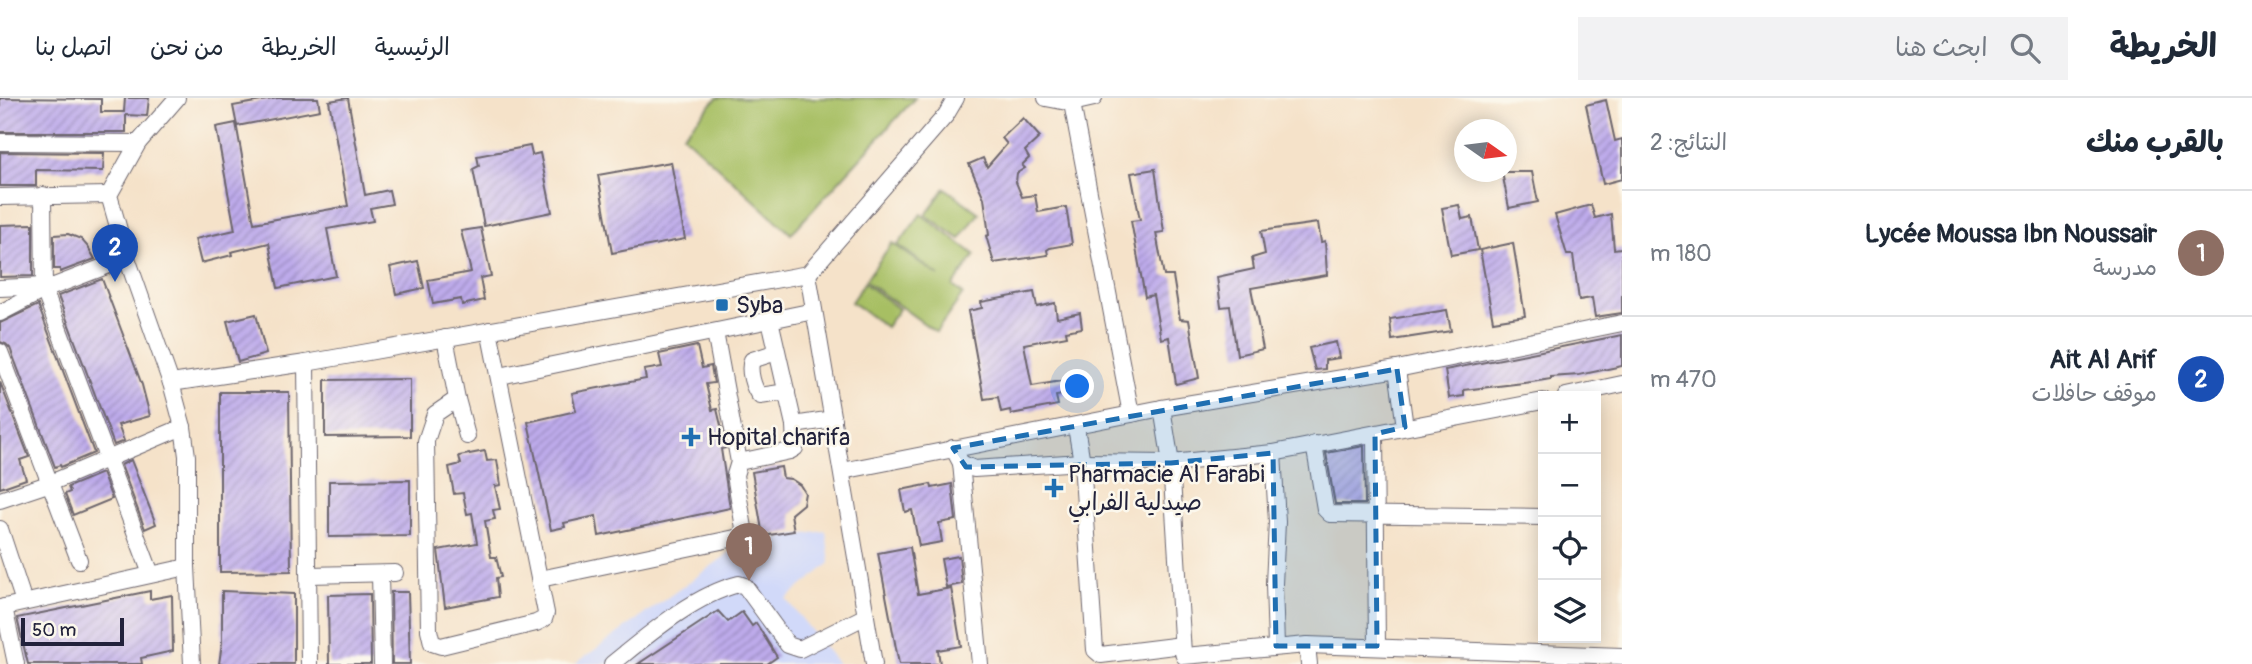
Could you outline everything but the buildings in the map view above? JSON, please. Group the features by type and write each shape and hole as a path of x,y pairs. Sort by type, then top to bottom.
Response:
{"street":[{"path":"177,98 138,143 109,195 183,427 187,456 187,567 192,664"},
{"path":"171,383 306,363 808,274 946,115 956,98"},
{"path":"1046,98 1072,103 1094,98"},
{"path":"1072,103 1131,414"},
{"path":"0,142 138,143"},
{"path":"43,195 44,288 151,574"},
{"path":"0,197 109,195"},
{"path":"0,313 44,288 127,258"},
{"path":"808,274 874,664"},
{"path":"0,288 44,288"},
{"path":"500,376 814,311"},
{"path":"739,462 790,452 796,444 770,320"},
{"path":"842,471 1162,408 1397,369 1622,323"},
{"path":"457,399 435,414 426,441 429,629 432,643 441,646 544,619 540,579 489,330"},
{"path":"540,579 740,537 744,528 735,475 739,462 715,332"},
{"path":"445,338 467,436"},
{"path":"0,352 48,484 79,559"},
{"path":"777,352 752,360 750,364 753,380 760,396 786,392"},
{"path":"306,363 309,664"},
{"path":"1397,369 1405,427"},
{"path":"1591,391 1622,384"},
{"path":"961,463 974,469 1082,462 1171,463 1273,453 1538,402"},
{"path":"1162,408 1171,463 1183,655"},
{"path":"794,425 833,419"},
{"path":"0,500 48,484 183,427"},
{"path":"1076,427 1082,462 1095,650 1101,655 1253,656 1276,646 1307,645 1622,656"},
{"path":"1375,433 1377,646"},
{"path":"1314,444 1327,512 1538,517"},
{"path":"953,448 961,463 980,664"},
{"path":"1273,453 1277,522 1274,584 1276,646"},
{"path":"0,529 24,602"},
{"path":"16,664 2,607 187,567"},
{"path":"309,575 387,573 382,664"},
{"path":"612,664 704,597 739,584 745,586 788,645 794,649 800,649 866,617"},
{"path":"1307,645 1309,664"}],"highlighted area":[{"path":"1397,369 1405,427 1375,434 1377,646 1276,646 1273,453 1171,463 966,467 953,448"}],"shaded area":[{"path":"826,531 830,563 786,599 838,664 575,664 731,552 754,541"}],"green space":[{"path":"717,98 915,98 791,234 683,135"},
{"path":"945,188 979,213 960,239 926,215"},
{"path":"921,214 975,255 953,286 963,294 936,332 865,281 892,243 939,276 898,245"},
{"path":"864,283 899,309 886,327 851,302"}],"place":[{"name":"Ait Al Arif","path":"115,282"},
{"name":"Syba","path":"722,305"},
{"name":"Hopital charifa","path":"691,437"},
{"name":"Pharmacie Al Farabi صيدلية الفرابي","path":"1054,488"},
{"name":"Lycée Moussa Ibn Noussair","path":"749,581"}]}
